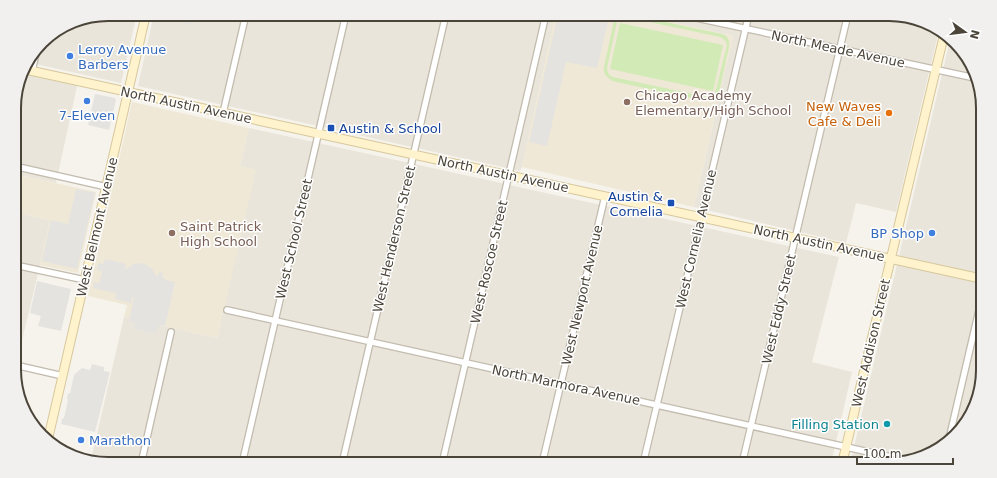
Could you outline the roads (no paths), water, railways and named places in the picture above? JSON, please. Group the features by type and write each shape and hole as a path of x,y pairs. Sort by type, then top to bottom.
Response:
{"street":[{"name":"West Belmont Avenue","path":"49,433 144,21"},
{"path":"223,113 244,21"},
{"name":"West School Street","path":"244,457 344,21"},
{"name":"West Henderson Street","path":"344,457 444,21"},
{"name":"West Roscoe Street","path":"444,457 544,21"},
{"name":"North Meade Avenue","path":"712,21 970,77"},
{"name":"West Cornelia Avenue","path":"645,457 746,21"},
{"name":"West Eddy Street","path":"744,457 846,21"},
{"name":"West Addison Street","path":"844,457 943,40"},
{"path":"32,71 34,64"},
{"name":"North Austin Avenue","path":"32,71 976,277"},
{"path":"21,168 106,187"},
{"name":"West Newport Avenue","path":"544,457 605,196"},
{"path":"21,266 85,280"},
{"name":"North Marmora Avenue","path":"227,310 891,457"},
{"path":"951,430 976,323"},
{"path":"143,457 171,332"},
{"path":"21,366 63,376"}],"place":[{"name":"Leroy Avenue Barbers","path":"70,56"},
{"name":"7-Eleven","path":"87,101"},
{"name":"Chicago Academy Elementary/High School","path":"627,102"},
{"name":"New Waves Cafe & Deli","path":"889,113"},
{"name":"Austin & School","path":"331,128"},
{"name":"Austin & Cornelia","path":"671,203"},
{"name":"Saint Patrick High School","path":"172,233"},
{"name":"BP Shop","path":"932,233"},
{"name":"Filling Station","path":"887,424"},
{"name":"Marathon","path":"81,440"}]}
